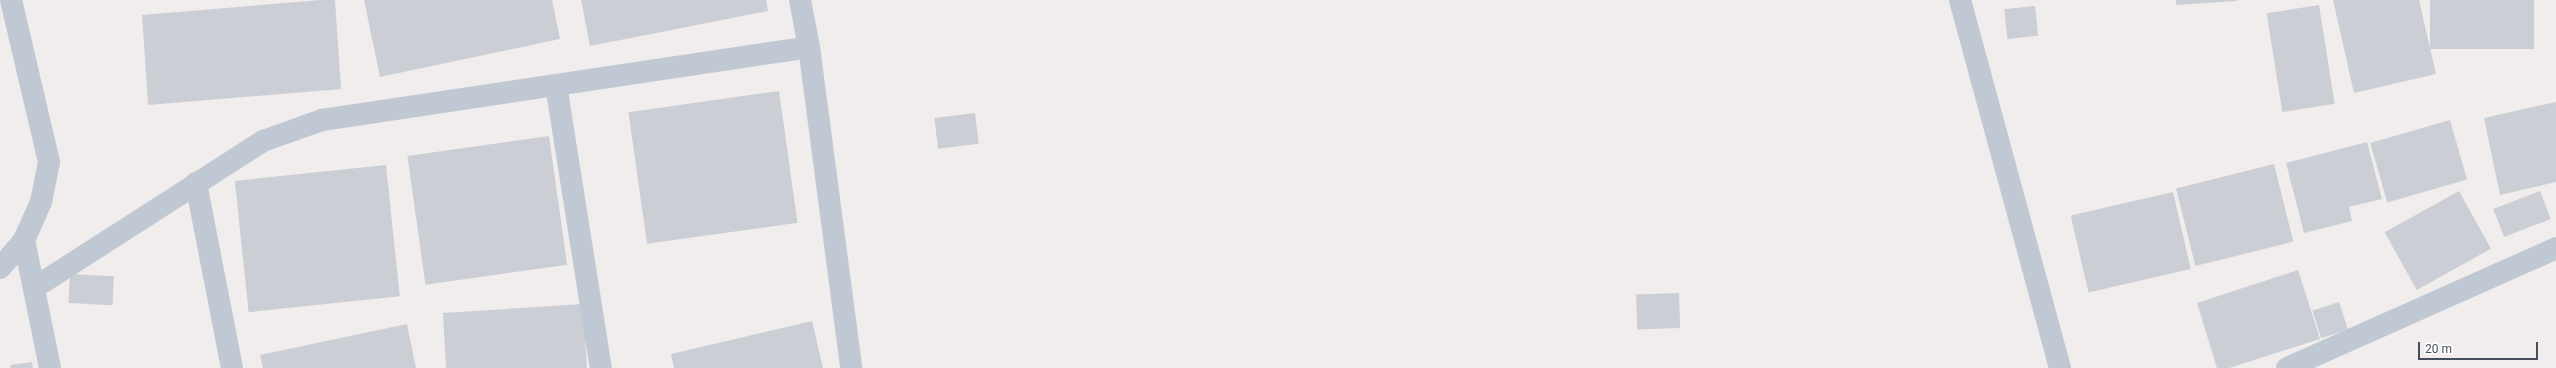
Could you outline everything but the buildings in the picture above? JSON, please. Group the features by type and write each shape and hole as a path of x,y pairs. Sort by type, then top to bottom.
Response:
{"street":[{"path":"0,268 24,240 42,202 49,162 11,0"},
{"path":"800,0 808,47 851,368"},
{"path":"1960,0 2060,368"},
{"path":"34,288 263,141 322,120 808,47"},
{"path":"556,85 601,368"},
{"path":"196,183 232,368"},
{"path":"24,240 50,368"},
{"path":"2286,368 2556,248"}]}
